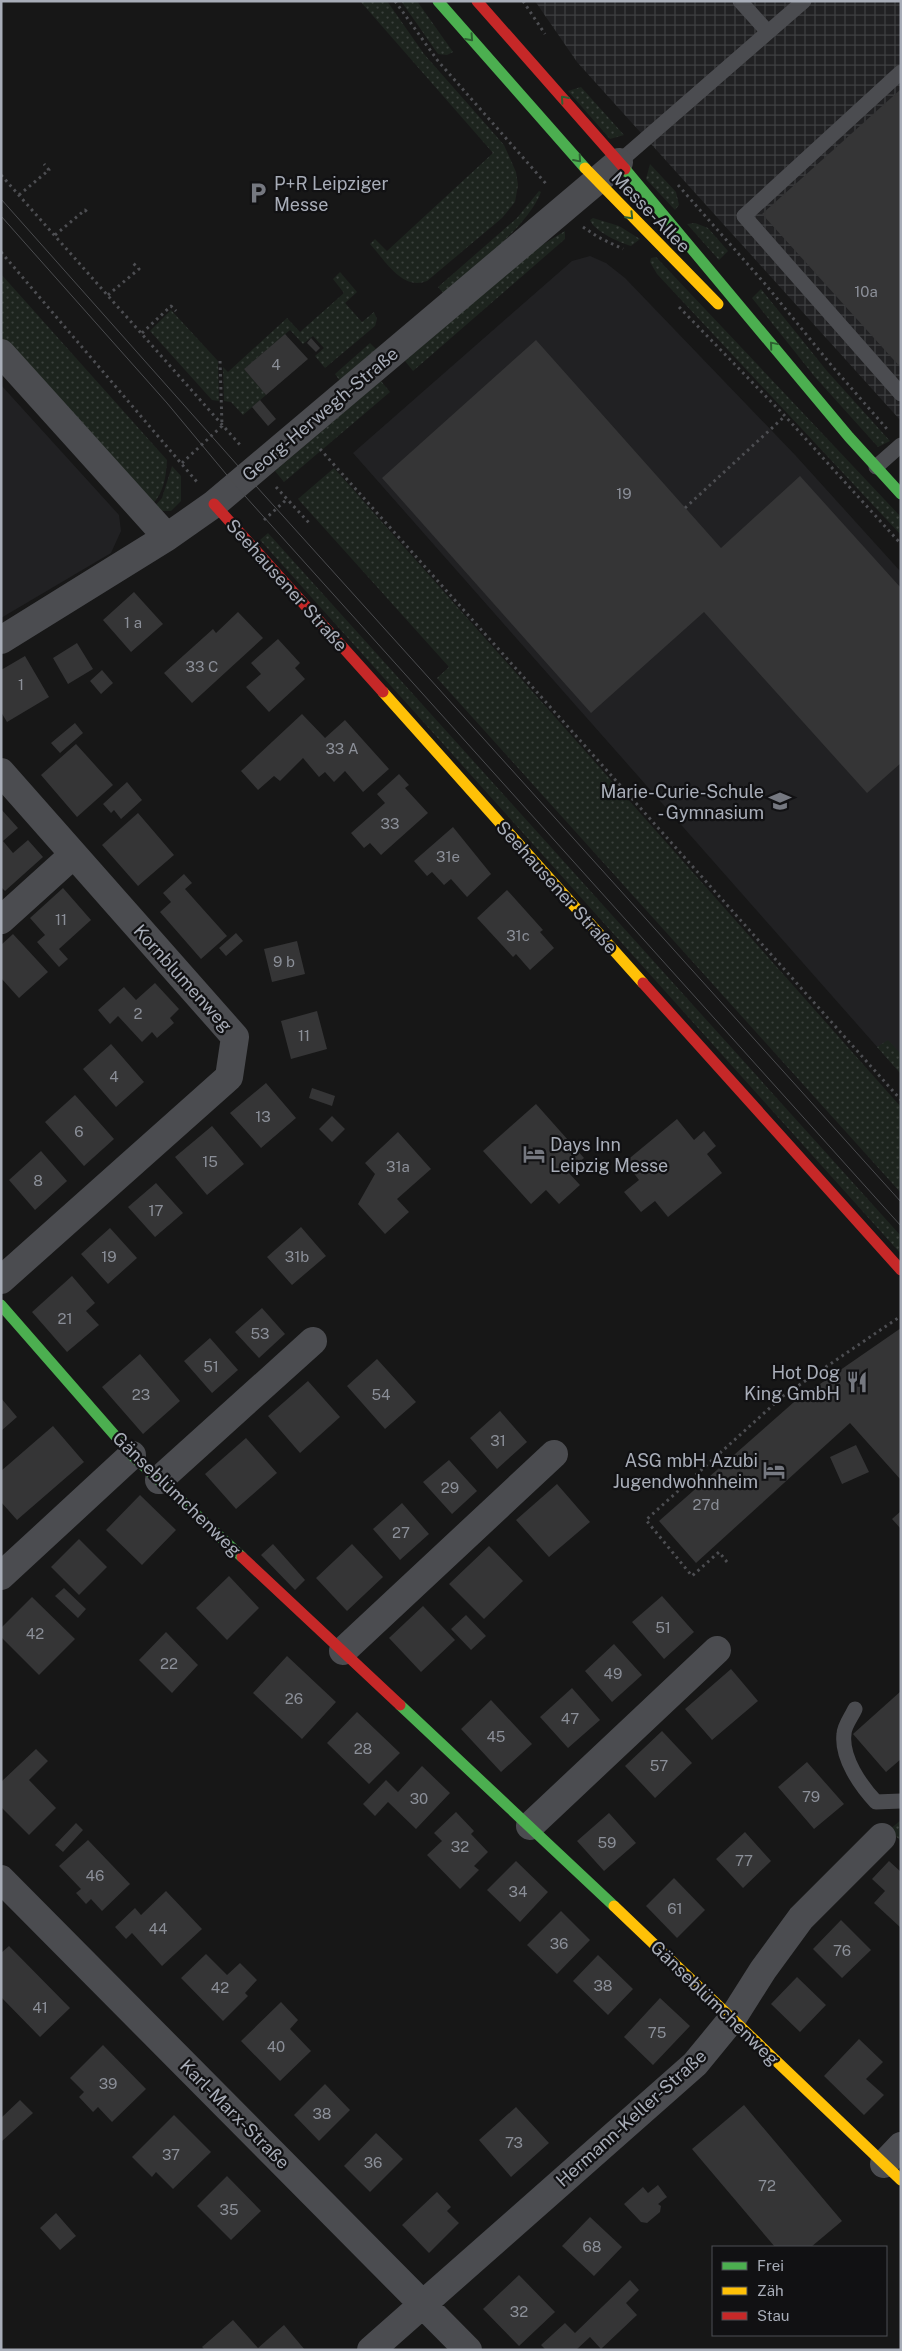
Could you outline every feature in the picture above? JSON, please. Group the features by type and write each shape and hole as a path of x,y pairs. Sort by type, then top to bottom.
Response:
{"street":[{"name":"Messe-Allee","path":"438,1 596,180 725,311"},
{"name":"Messe-Allee","path":"477,1 619,162 849,436 901,494"},
{"name":"Georg-Herwegh-Straße","path":"1,640 167,537 214,504 619,162"},
{"name":"Messe-Allee","path":"752,339 849,436"},
{"path":"1,353 167,537"},
{"name":"Seehausener Straße","path":"214,504 901,1270"},
{"name":"Kornblumenweg","path":"1,772 235,1037 229,1077 1,1280"},
{"path":"1,920 73,855"},
{"name":"Gänseblümchenweg","path":"1,1305 132,1455 530,1826 732,2019 895,2163"},
{"path":"159,1480 313,1342"},
{"path":"343,1651 554,1454"},
{"path":"1,1576 132,1455"},
{"path":"530,1826 717,1650"},
{"name":"Hermann-Keller-Straße","path":"371,2350 695,2064 732,2019 763,1970 801,1918 882,1837"},
{"name":"Karl-Marx-Straße","path":"1,1879 468,2350"}],"lane":[{"path":"740,1 768,32"},
{"path":"619,162 804,1"},
{"path":"901,72 744,216 901,394"},
{"path":"876,467 901,445"},
{"path":"855,1709 844,1732 844,1748 862,1787 876,1802 901,1800"}],"path":[{"path":"395,1 438,61 534,170"},
{"path":"523,1 550,40"},
{"path":"19,195 49,170 44,164"},
{"path":"1,175 311,525"},
{"path":"677,184 766,284 832,366 888,430"},
{"path":"55,235 85,210 89,214"},
{"path":"578,222 587,231 625,250"},
{"path":"1,252 182,463 214,504"},
{"path":"108,295 139,269 132,262"},
{"path":"675,303 785,416 901,544"},
{"path":"142,333 171,306 176,311"},
{"path":"182,463 222,426 220,360"},
{"path":"685,508 785,416"},
{"path":"302,429 901,1100"},
{"path":"727,1562 719,1552 692,1576 646,1520 783,1396 901,1316"}],"shaded area":[{"path":"360,1 387,1 424,54 504,145 516,172 518,185 515,202 502,218 427,281 418,283 402,278 370,244 375,239 387,251 493,153"},
{"path":"401,1 417,1 453,52 447,55 438,54"},
{"path":"535,1 901,1 901,421 577,62"},
{"path":"581,87 624,135 610,139 568,91"},
{"path":"650,164 676,192 679,205 675,210 646,179"},
{"path":"539,191 541,192 534,206 512,233 444,294 438,287 517,218"},
{"path":"593,218 619,226 640,239 631,246 620,242 597,229 590,220"},
{"path":"695,223 708,228 728,251 719,260 687,224"},
{"path":"565,231 565,239 413,371 405,361 537,248"},
{"name":"Marie-Curie-Schule - Gymnasium","path":"590,256 606,263 625,278 796,456 901,572 901,1074 353,453 572,261"},
{"path":"656,257 901,517 901,535 657,274 650,262 651,258"},
{"path":"340,272 357,292 345,303 362,322 374,312 377,319 375,326 325,368 315,356 324,348 313,336 303,344 290,330 244,369 266,395 243,415 231,402 224,401 223,367 228,372 287,318 300,332 344,293 333,279"},
{"path":"1,274 167,460 164,484 152,505 1,338"},
{"path":"761,289 827,371 890,441 878,447 815,377 752,298"},
{"path":"171,310 218,361 219,401 212,400 150,331"},
{"path":"370,343 376,349 340,381 335,374"},
{"path":"381,381 390,392 284,482 275,471"},
{"path":"1,385 119,515 121,531 111,553 1,618"},
{"path":"172,466 181,476 181,501 171,511 161,511 154,507 162,498"},
{"path":"334,468 901,1107 901,1193 437,678 449,667 298,499"},
{"path":"268,533 901,1236 901,1254 260,540"},
{"path":"888,1040 901,1054 901,1074 877,1047"},
{"path":"901,1820 901,1841 889,1830"}],"building":[{"path":"901,89 901,368 762,214"},
{"path":"285,334 308,359 266,395 244,369"},
{"path":"311,338 320,348 316,352 307,343"},
{"path":"536,340 721,548 800,476 901,588 901,763 867,793 704,612 591,713 382,478"},
{"path":"260,400 276,419 268,426 252,407"},
{"path":"134,592 163,624 131,652 103,620"},
{"path":"238,612 263,638 192,703 164,673 213,629 216,633"},
{"path":"278,639 300,663 295,668 305,679 269,712 246,687 261,674 251,663"},
{"path":"77,643 93,669 68,684 53,658"},
{"path":"25,656 49,697 7,722 1,712 1,670"},
{"path":"102,670 113,683 101,694 90,681"},
{"path":"302,714 325,738 345,720 389,769 363,792 345,771 334,782 325,772 319,777 303,758 280,781 274,776 258,790 241,771"},
{"path":"75,723 83,733 60,753 51,743"},
{"path":"76,744 113,785 77,817 41,775"},
{"path":"399,774 409,785 405,788 428,813 381,855 370,843 364,848 351,833 385,803 377,794"},
{"path":"127,782 142,800 121,819 114,810 111,813 103,804"},
{"path":"1,809 18,828 3,841 13,853 28,840 43,857 5,891 1,887"},
{"path":"138,813 174,855 138,886 102,845"},
{"path":"453,827 491,874 467,897 451,879 444,885 432,872 427,876 414,861"},
{"path":"184,874 192,883 185,889 227,936 201,959 160,912 171,902 163,893"},
{"path":"63,888 91,920 59,949 68,959 59,967 37,942 45,935 30,918"},
{"path":"507,890 543,930 540,932 554,948 530,970 516,954 513,957 477,918"},
{"path":"236,933 243,941 226,956 219,948"},
{"path":"13,934 48,972 19,998 1,978 1,945"},
{"path":"297,941 305,974 272,982 264,949"},
{"path":"155,983 179,1009 170,1018 174,1023 157,1038 152,1032 142,1042 118,1016 110,1024 98,1010 124,987 136,1000"},
{"path":"317,1011 327,1049 291,1059 281,1021"},
{"path":"111,1044 144,1082 116,1107 83,1069"},
{"path":"266,1083 296,1118 261,1148 230,1113"},
{"path":"312,1088 335,1096 332,1106 309,1098"},
{"path":"75,1095 114,1139 84,1166 45,1122"},
{"name":"Days Inn Leipzig Messe","path":"536,1104 584,1158 568,1172 580,1185 559,1204 546,1190 531,1204 483,1151"},
{"path":"332,1116 345,1129 332,1142 319,1129"},
{"name":"Days Inn Leipzig Messe","path":"677,1119 694,1140 704,1131 716,1146 707,1154 722,1173 668,1217 655,1201 641,1212 624,1192 639,1180 625,1162"},
{"path":"212,1126 244,1164 207,1195 175,1157"},
{"path":"398,1132 431,1169 397,1199 409,1212 385,1234 358,1204 375,1174 365,1163"},
{"path":"41,1151 67,1181 35,1210 9,1180"},
{"path":"156,1183 183,1213 155,1237 128,1207"},
{"path":"301,1227 326,1256 292,1285 267,1257"},
{"path":"110,1228 137,1258 108,1284 81,1254"},
{"path":"72,1276 95,1303 86,1311 99,1325 67,1352 32,1312"},
{"path":"262,1308 285,1334 259,1358 235,1332"},
{"path":"901,1328 901,1480 850,1423 696,1563 659,1521 794,1402"},
{"path":"210,1338 238,1370 212,1393 184,1361"},
{"path":"140,1354 180,1401 143,1434 102,1387"},
{"path":"377,1359 416,1402 385,1429 347,1386"},
{"path":"308,1381 340,1417 300,1453 268,1416"},
{"path":"1,1398 17,1417 1,1431"},
{"path":"500,1411 527,1442 497,1469 470,1438"},
{"path":"53,1426 84,1462 17,1520 1,1502 1,1471"},
{"path":"246,1438 277,1473 236,1509 205,1474"},
{"path":"856,1445 869,1472 842,1484 830,1457"},
{"path":"449,1460 477,1491 452,1514 423,1482"},
{"path":"557,1484 590,1522 549,1557 516,1520"},
{"path":"140,1495 176,1530 142,1565 106,1530"},
{"path":"402,1503 429,1534 400,1560 373,1529"},
{"path":"901,1511 901,1529 892,1519"},
{"path":"79,1539 107,1567 79,1595 51,1567"},
{"path":"273,1544 305,1580 295,1590 261,1555"},
{"path":"352,1544 383,1577 347,1611 316,1578"},
{"path":"489,1546 523,1581 484,1619 449,1584"},
{"path":"229,1576 259,1608 227,1640 196,1608"},
{"path":"64,1588 86,1609 78,1618 55,1596"},
{"path":"662,1596 694,1632 664,1659 632,1622"},
{"path":"32,1597 75,1639 39,1675 1,1637 1,1628"},
{"path":"423,1606 455,1640 421,1672 389,1638"},
{"path":"466,1615 486,1636 471,1650 451,1629"},
{"path":"166,1632 198,1665 172,1693 139,1660"},
{"path":"614,1644 642,1675 612,1702 585,1671"},
{"path":"287,1656 336,1702 302,1739 253,1693"},
{"path":"731,1669 758,1701 712,1740 685,1709"},
{"path":"572,1688 600,1720 568,1748 540,1717"},
{"path":"901,1691 901,1759 886,1772 853,1734"},
{"path":"491,1700 532,1744 501,1772 461,1729"},
{"path":"357,1712 400,1753 369,1784 327,1743"},
{"path":"662,1731 692,1763 655,1798 625,1766"},
{"path":"36,1749 48,1761 29,1780 56,1808 29,1835 1,1807 1,1782"},
{"path":"807,1762 844,1804 814,1829 778,1787"},
{"path":"422,1766 450,1793 416,1829 388,1802 375,1816 363,1804 386,1780 398,1792"},
{"path":"456,1812 474,1831 471,1834 488,1852 474,1866 479,1870 460,1889 427,1855 442,1841 434,1833"},
{"path":"609,1813 636,1843 604,1871 577,1841"},
{"path":"76,1823 83,1830 63,1852 55,1845"},
{"path":"745,1832 771,1861 743,1888 716,1859"},
{"path":"88,1840 130,1884 102,1911 91,1899 86,1904 76,1893 81,1889 59,1866"},
{"path":"516,1861 548,1892 520,1922 487,1890"},
{"path":"889,1861 901,1872 901,1928 874,1903 885,1891 872,1879"},
{"path":"674,1878 705,1910 677,1938 646,1906"},
{"path":"166,1891 202,1929 162,1966 132,1933 126,1939 115,1927 135,1908 141,1915"},
{"path":"561,1911 590,1940 557,1974 527,1945"},
{"path":"841,1920 871,1950 842,1978 813,1949"},
{"path":"9,1946 70,2008 40,2037 1,1997 1,1953"},
{"path":"206,1954 227,1975 240,1963 257,1980 245,1993 248,1996 223,2021 181,1978"},
{"path":"598,1955 633,1989 608,2015 573,1981"},
{"path":"797,1977 826,2005 800,2032 771,2004"},
{"path":"660,1998 690,2026 653,2065 624,2037"},
{"path":"281,2002 298,2020 290,2029 311,2051 280,2081 241,2041"},
{"path":"859,2039 883,2062 866,2079 884,2095 864,2115 824,2076"},
{"path":"103,2045 146,2089 112,2122 98,2107 93,2112 79,2097 84,2092 70,2078"},
{"path":"325,2084 350,2110 319,2141 294,2115"},
{"path":"20,2100 33,2113 1,2142 1,2118"},
{"path":"744,2105 842,2221 812,2246 774,2246 692,2149"},
{"path":"516,2107 549,2143 511,2177 479,2140"},
{"path":"174,2115 211,2152 173,2189 156,2172 152,2177 132,2157"},
{"path":"376,2133 403,2159 370,2192 344,2166"},
{"path":"227,2176 261,2211 231,2240 197,2206"},
{"path":"658,2185 667,2197 658,2204 661,2206 660,2212 647,2223 641,2222 624,2204 643,2187 648,2193"},
{"path":"437,2192 451,2207 447,2211 459,2223 429,2253 402,2225"},
{"path":"56,2213 76,2236 60,2250 40,2228"},
{"path":"590,2217 622,2247 594,2276 562,2246"},
{"path":"519,2275 555,2312 519,2346 483,2309"},
{"path":"630,2280 639,2290 626,2303 637,2315 601,2349 590,2337 576,2350 546,2350 541,2345 565,2323 575,2333"},
{"path":"233,2320 258,2348 284,2325 305,2350 205,2350 202,2347"}],"tram line":[{"path":"1,199 247,476 901,1202"},
{"path":"1,216 167,403 236,486 901,1226"}],"traffic: fast":[{"path":"438,1 585,168"},
{"path":"625,169 849,437 901,494"},
{"path":"1,1305 132,1455 242,1557"},
{"path":"400,1705 614,1906"}],"traffic: slow":[{"path":"585,168 718,304"},
{"path":"383,692 643,983"},
{"path":"614,1906 901,2180"}],"traffic: jam":[{"path":"477,1 625,169"},
{"path":"214,504 383,692"},
{"path":"643,983 901,1270"},
{"path":"242,1557 400,1705"}],"place":[{"name":"P+R Leipziger Messe","path":"258,193"},
{"name":"Marie-Curie-Schule - Gymnasium","path":"780,801"},
{"name":"Days Inn Leipzig Messe","path":"534,1154"},
{"name":"Hot Dog King GmbH","path":"857,1382"},
{"name":"ASG mbH Azubi Jugendwohnheim","path":"774,1470"}]}
